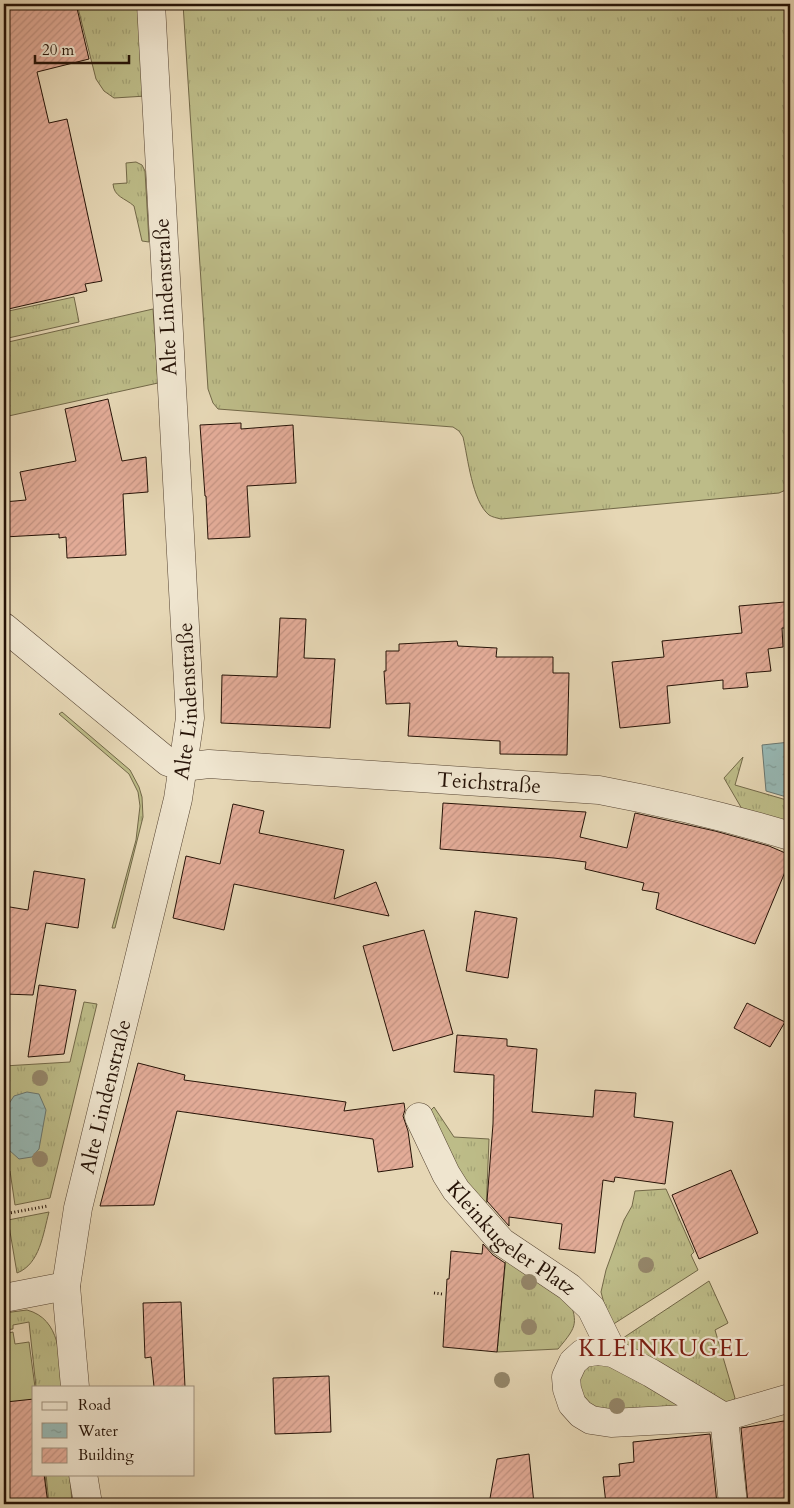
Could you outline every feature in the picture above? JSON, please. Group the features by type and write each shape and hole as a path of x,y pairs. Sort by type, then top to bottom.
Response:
{"street":[{"name":"Alte Lindenstraße","path":"75,1386 66,1286 78,1208 178,799 190,718 151,4"},
{"path":"4,627 168,762 183,767"},
{"name":"Teichstraße","path":"183,767 208,764 599,790 656,801 744,822 790,836"},
{"name":"Kleinkugeler Platz","path":"419,1117 446,1174 456,1190 502,1242 569,1287 592,1308 613,1353"},
{"path":"4,1298 66,1286"},
{"path":"724,1417 651,1373 613,1353 598,1351 583,1353 573,1362 566,1377 567,1389 572,1404 581,1414 591,1420 611,1423 724,1417 790,1398"},
{"path":"724,1417 733,1504"},
{"path":"83,1476 88,1504"}],"path":[{"path":"4,1214 57,1204 78,1208"},
{"path":"434,1294 442,1294"}],"green space":[{"path":"77,4 139,4 146,96 114,98 104,91 96,79"},
{"path":"183,4 790,4 790,488 779,493 501,519 489,515 478,500 463,437 453,427 218,409 213,403 208,389"},
{"path":"136,162 142,165 145,171 149,242 142,241 134,206 115,192 113,184 127,183 126,163"},
{"path":"74,297 79,322 4,339 4,312"},
{"path":"153,309 158,383 4,417 4,343"},
{"path":"62,712 130,770 142,797 143,817 115,928 112,928 136,840 140,806 138,792 129,774 59,714"},
{"path":"743,757 735,785 790,801 790,823 742,809 724,778"},
{"path":"84,1002 97,1004 50,1198 15,1205 10,1171 4,1172 4,1066 70,1062"},
{"path":"434,1107 454,1137 489,1139 486,1213 454,1171 426,1115"},
{"path":"666,1189 694,1252 691,1255 698,1270 612,1325 609,1322 601,1292 606,1270 624,1220 632,1206 635,1191"},
{"path":"49,1212 36,1256 25,1269 17,1273 8,1220"},
{"path":"506,1256 568,1293 574,1323 570,1334 558,1349 497,1352"},
{"path":"709,1281 728,1323 715,1330 735,1398 730,1404 713,1400 624,1347 620,1340"},
{"path":"27,1310 47,1322 59,1352 62,1386 36,1386 29,1322 13,1325 13,1329 4,1330 4,1313"},
{"path":"13,1332 15,1344 29,1342 35,1386 32,1386 32,1476 45,1476 48,1504 4,1504 4,1334"},
{"path":"588,1364 613,1365 677,1404 676,1408 599,1414 575,1393 579,1369"},
{"path":"46,1476 70,1476 72,1504 49,1504"}],"water":[{"path":"790,742 790,798 766,791 762,745"},
{"path":"27,1092 39,1094 46,1110 39,1149 32,1157 19,1159 9,1150 6,1108 14,1096"}],"building":[{"path":"4,4 76,4 89,59 37,72 49,123 67,119 102,281 85,284 87,291 4,310"},
{"path":"108,399 122,461 146,457 148,492 123,494 126,555 67,558 66,537 59,538 59,534 4,537 4,502 26,500 20,472 76,461 65,409"},
{"path":"241,423 241,429 293,425 296,483 247,486 250,537 208,539 200,425"},
{"path":"785,602 788,628 782,628 783,647 768,649 771,671 746,673 748,687 723,689 723,680 667,686 670,723 620,728 612,662 664,657 662,641 742,633 739,606"},
{"path":"280,618 306,619 304,658 335,659 330,728 221,723 222,675 277,677"},
{"path":"457,641 458,646 497,648 496,657 553,657 553,673 569,673 567,755 500,754 500,741 408,736 410,703 386,704 384,671 386,671 386,651 399,651 399,644"},
{"path":"443,803 586,812 580,837 627,848 635,813 715,831 769,846 790,855 790,860 755,944 656,909 659,893 642,890 644,883 585,869 586,862 440,849"},
{"path":"233,804 264,811 259,833 344,850 334,899 376,882 389,916 234,884 224,930 173,918 186,856 220,864"},
{"path":"34,871 85,879 78,928 46,923 33,995 4,994 4,906 28,910"},
{"path":"475,911 517,918 508,978 466,971"},
{"path":"424,930 453,1034 393,1051 363,946"},
{"path":"39,985 76,990 64,1054 28,1057"},
{"path":"747,1003 785,1022 770,1047 734,1028"},
{"path":"457,1035 507,1039 507,1046 537,1049 532,1112 593,1117 595,1090 636,1093 634,1117 673,1122 665,1184 615,1177 614,1182 603,1180 595,1253 559,1249 562,1224 509,1217 509,1226 487,1201 493,1124 494,1075 454,1072"},
{"path":"138,1063 185,1075 184,1080 346,1102 344,1111 404,1103 405,1110 403,1116 408,1131 413,1167 378,1172 373,1139 177,1111 154,1205 100,1206"},
{"path":"731,1170 758,1233 699,1259 672,1195"},
{"path":"483,1244 493,1255 505,1263 497,1352 443,1347 447,1279 449,1279 451,1251 482,1254"},
{"path":"181,1302 185,1386 154,1386 151,1357 145,1358 143,1303"},
{"path":"329,1376 331,1432 275,1434 273,1378"},
{"path":"32,1399 32,1476 44,1476 48,1504 8,1504 4,1464 4,1414 7,1414 6,1402"},
{"path":"790,1420 790,1504 748,1504 741,1428"},
{"path":"710,1434 717,1504 606,1504 603,1477 620,1476 619,1464 634,1462 633,1442"},
{"path":"529,1454 534,1504 489,1504 497,1459"}],"district":[{"name":"KLEINKUGEL","path":"664,1348"}]}
